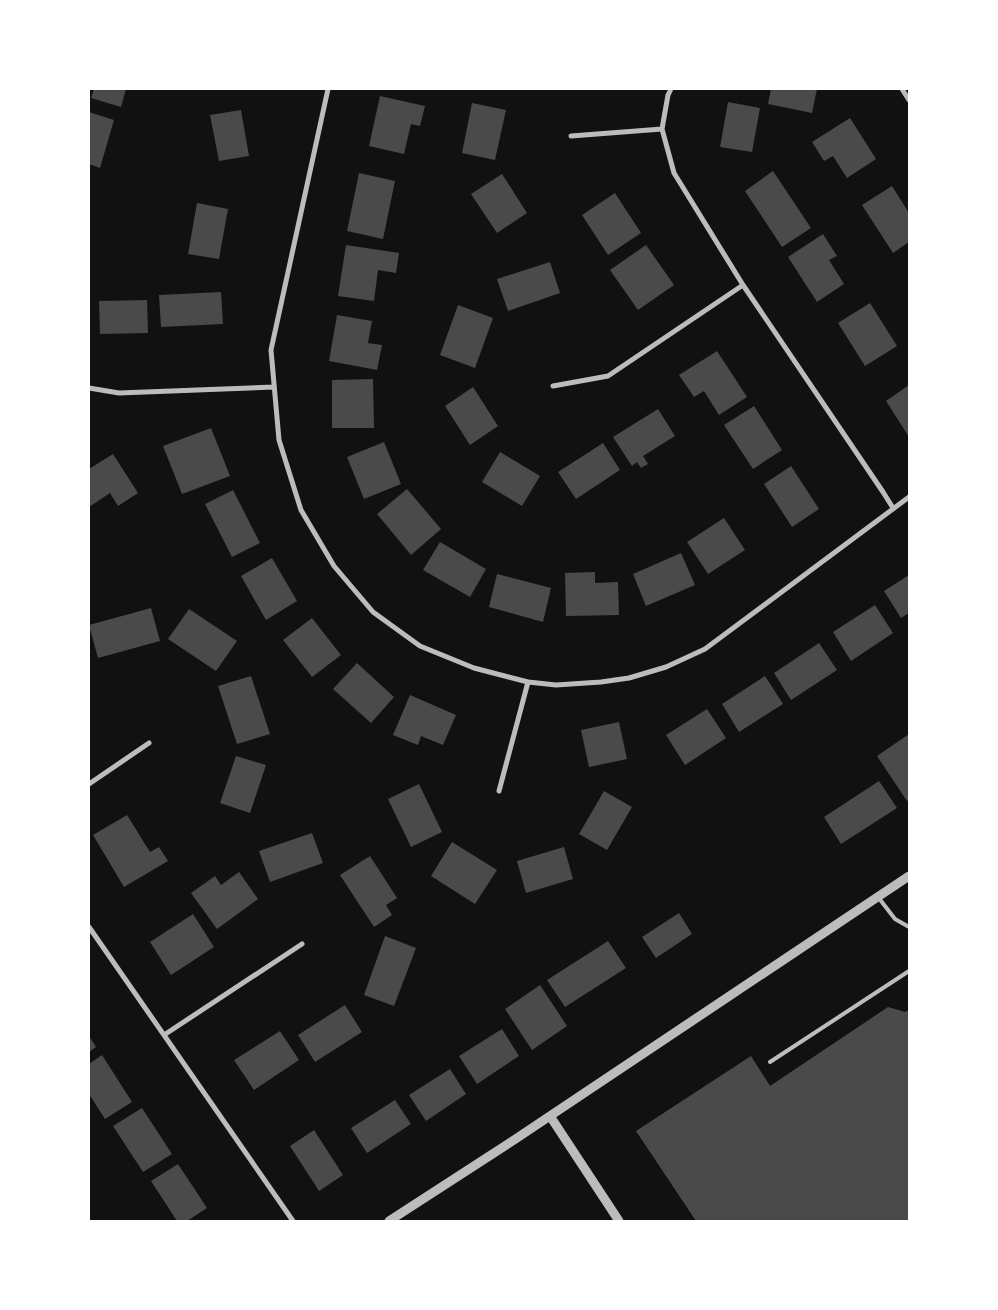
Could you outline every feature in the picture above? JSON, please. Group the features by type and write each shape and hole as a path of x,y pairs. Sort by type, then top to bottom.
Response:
{"street":[{"path":"328,89 271,350 279,440 301,510 334,566 373,612 420,646 474,668 528,682 556,685 629,678 666,667 705,649 738,626 909,497"},
{"path":"671,89 668,95 662,129 674,173 743,285 893,508"},
{"path":"902,89 909,100"},
{"path":"571,136 662,129"},
{"path":"553,386 608,376 743,285"},
{"path":"89,388 119,393 274,387"},
{"path":"500,790 528,682"},
{"path":"89,784 149,743"},
{"path":"389,1221 550,1116 909,876"},
{"path":"89,927 293,1221"},
{"path":"164,1035 302,944"},
{"path":"550,1116 619,1221"}],"lane":[{"path":"878,897 895,919 909,928"},
{"path":"770,1062 909,971"}],"building":[{"path":"94,89 126,89 121,107 91,98"},
{"path":"771,89 817,89 812,113 768,104"},
{"path":"380,96 425,106 420,126 411,124 404,154 369,146"},
{"path":"728,102 760,108 752,152 720,147"},
{"path":"472,103 506,110 495,160 462,153"},
{"path":"241,110 249,156 219,161 210,115"},
{"path":"89,112 114,120 100,168 89,164"},
{"path":"850,118 876,159 847,178 833,156 824,161 812,142"},
{"path":"773,171 811,228 782,247 745,191"},
{"path":"359,173 395,181 383,239 347,231"},
{"path":"502,174 527,213 497,233 471,194"},
{"path":"892,186 909,213 909,242 893,253 862,205"},
{"path":"615,193 641,233 608,255 582,215"},
{"path":"197,203 228,209 219,259 188,254"},
{"path":"823,234 837,256 829,260 844,284 817,302 788,257"},
{"path":"346,245 399,253 396,273 378,270 374,301 338,296"},
{"path":"646,245 674,285 638,310 610,270"},
{"path":"550,262 560,293 508,311 497,279"},
{"path":"221,292 223,324 161,327 159,295"},
{"path":"147,300 148,333 100,334 99,301"},
{"path":"870,303 897,346 865,366 838,323"},
{"path":"458,305 493,318 475,368 440,355"},
{"path":"337,315 372,321 368,343 382,345 377,370 329,361"},
{"path":"717,351 747,397 719,415 704,391 694,397 679,375"},
{"path":"373,379 374,428 332,428 332,380"},
{"path":"909,385 909,437 886,401"},
{"path":"473,387 498,426 470,445 445,406"},
{"path":"754,406 782,450 753,469 724,425"},
{"path":"658,409 675,436 643,456 648,464 641,468 637,462 632,466 613,437"},
{"path":"211,428 230,476 182,494 163,446"},
{"path":"384,442 401,484 364,499 347,457"},
{"path":"603,443 620,470 576,499 558,472"},
{"path":"500,452 540,476 522,506 482,482"},
{"path":"113,454 138,493 118,506 110,493 89,507 89,469"},
{"path":"791,466 819,509 792,527 764,484"},
{"path":"407,489 441,529 411,555 377,514"},
{"path":"233,490 260,543 232,557 205,504"},
{"path":"724,518 745,550 708,574 687,542"},
{"path":"440,542 486,569 470,597 423,570"},
{"path":"681,553 695,585 646,606 633,574"},
{"path":"272,558 297,601 266,620 241,576"},
{"path":"595,572 595,583 618,582 619,615 566,616 565,573"},
{"path":"497,574 551,588 543,622 489,607"},
{"path":"909,575 909,613 901,618 884,591"},
{"path":"875,605 893,633 851,661 833,632"},
{"path":"151,608 160,641 98,658 89,625"},
{"path":"189,609 237,641 216,671 168,639"},
{"path":"312,618 341,655 312,677 283,640"},
{"path":"819,643 837,670 791,700 774,673"},
{"path":"357,663 394,697 371,723 333,689"},
{"path":"251,676 270,734 237,744 218,686"},
{"path":"765,676 783,704 739,732 722,704"},
{"path":"410,695 456,715 443,745 421,736 418,745 393,735"},
{"path":"707,709 726,738 685,765 666,735"},
{"path":"619,722 627,759 589,767 581,730"},
{"path":"909,734 909,800 907,801 877,756"},
{"path":"236,756 266,765 250,813 220,803"},
{"path":"879,781 897,808 841,844 824,817"},
{"path":"419,784 442,832 411,847 388,799"},
{"path":"604,791 632,807 607,850 579,834"},
{"path":"127,815 150,852 159,847 168,861 124,887 93,835"},
{"path":"312,833 323,863 270,882 259,851"},
{"path":"452,842 497,870 475,904 431,876"},
{"path":"564,847 573,879 526,893 517,861"},
{"path":"370,856 397,898 386,905 392,915 374,927 340,875"},
{"path":"239,872 258,899 217,929 191,893 215,876 221,885"},
{"path":"679,913 692,934 656,958 642,937"},
{"path":"193,914 214,947 171,975 150,942"},
{"path":"385,936 416,948 394,1006 364,995"},
{"path":"608,941 626,968 565,1007 547,980"},
{"path":"540,985 567,1026 532,1050 505,1009"},
{"path":"345,1005 362,1032 315,1062 298,1035"},
{"path":"888,1007 905,1012 909,1010 909,1221 696,1221 636,1131 751,1056 770,1086"},
{"path":"502,1029 519,1056 477,1084 459,1056"},
{"path":"280,1031 299,1060 254,1090 234,1060"},
{"path":"89,1036 96,1047 89,1052"},
{"path":"102,1055 132,1102 105,1119 89,1094 89,1064"},
{"path":"450,1069 466,1094 426,1121 409,1095"},
{"path":"395,1100 411,1124 367,1153 351,1128"},
{"path":"142,1108 172,1154 143,1172 113,1126"},
{"path":"314,1130 343,1175 319,1191 290,1146"},
{"path":"178,1164 207,1208 187,1221 177,1221 151,1181"}]}
